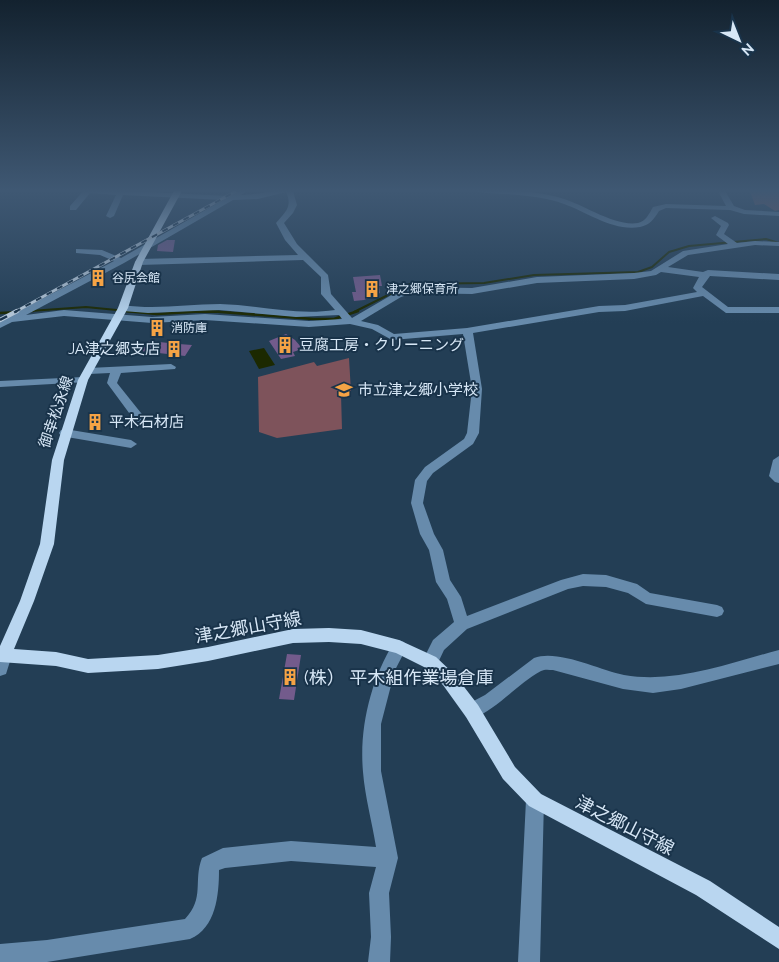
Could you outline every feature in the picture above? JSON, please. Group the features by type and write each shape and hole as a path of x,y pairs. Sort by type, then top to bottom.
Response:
{"main road":[{"name":"御幸松永線","path":"2,660 27,602 47,544 58,460 65,433 86,375 120,313 139,262 154,234"},
{"name":"津之郷山守線","path":"2,660 56,659 88,666 158,662 208,654 294,636 329,635 361,637 399,647 430,662 449,680 472,711 509,773 535,800 703,888 779,938"}],"street":[{"path":"0,325 121,261 168,234"},
{"path":"286,234 290,241 325,277 326,294 350,321 375,327 392,337 467,331 599,309 625,308 705,293"},
{"path":"720,234 736,246"},
{"path":"269,317 309,324 350,321 363,316 398,295 412,290 472,291 537,280 634,276 660,270 686,253 755,243 779,244"},
{"path":"79,251 102,254 121,261"},
{"path":"139,262 306,257"},
{"path":"660,270 705,275"},
{"path":"779,277 708,272 698,288 726,310 779,310"},
{"path":"10,320 64,313 120,313 152,320 205,317 314,316 342,312"},
{"path":"462,624 454,597 443,582 436,550 427,534 417,503 421,480 429,470 468,440 473,433 477,389 470,338 467,331"},
{"path":"0,384 86,375 116,369 171,367"},
{"path":"116,369 112,383 140,418"},
{"path":"65,433 131,444"},
{"path":"779,460 775,476 779,479"},
{"path":"430,662 438,645 462,624 566,584 583,580 606,581 632,588 646,598 717,611"},
{"path":"379,962 381,937 379,893 388,858 372,772 373,724 387,668 399,647"},
{"path":"472,711 491,700 540,662 553,662 623,682 653,686 681,682 779,657"},
{"path":"529,962 535,800"},
{"path":"0,955 47,951 190,929 203,915 209,886 209,865 223,858 291,851 388,858"}],"shaded area":[{"path":"264,348 275,365 259,369 249,351"},
{"path":"349,358 351,392 341,394 342,429 277,438 259,432 258,377 314,362 317,366"}],"building":[{"path":"167,240 175,240 173,252 157,251 158,245"},
{"name":"津之郷保育所","path":"380,275 382,286 379,286 380,293 364,300 354,301 352,292 356,292 353,277"},
{"name":"豆腐工房・クリーニング","path":"286,334 301,347 293,352 295,356 281,359 269,341"},
{"name":"JA津之郷支店","path":"149,341 192,345 185,356 141,351"},
{"name":"(株） 平木組作業場倉庫","path":"287,654 301,655 294,700 279,699"}],"waterway":[{"path":"354,312 410,284 484,283 534,275 638,272 652,267 669,252 689,246 766,239 779,243"},
{"path":"33,311 30,311 86,307 137,312"},
{"path":"125,311 157,314 191,312"},
{"path":"221,312 334,319 358,311"},
{"path":"0,313 19,312"},
{"path":"191,312 221,312"},
{"path":"191,312 221,312"}],"railway":[{"path":"15,312 158,234"},
{"path":"0,320 17,311"}],"place":[{"name":"谷尻会館","path":"98,278"},
{"name":"津之郷保育所","path":"372,289"},
{"name":"消防庫","path":"157,328"},
{"name":"豆腐工房・クリーニング","path":"285,345"},
{"name":"JA津之郷支店","path":"174,349"},
{"name":"市立津之郷小学校","path":"344,390"},
{"name":"平木石材店","path":"95,422"},
{"name":"(株） 平木組作業場倉庫","path":"290,677"}]}
